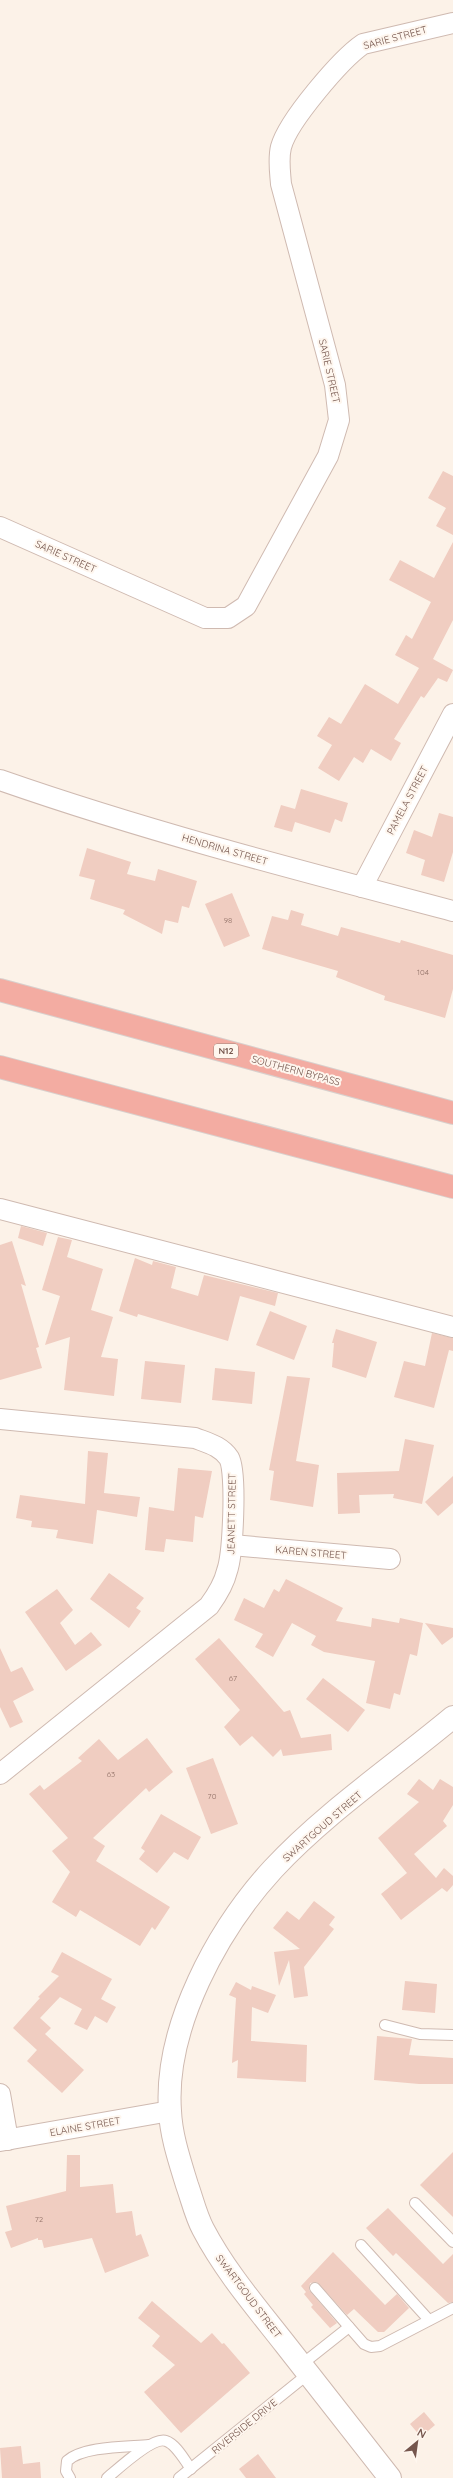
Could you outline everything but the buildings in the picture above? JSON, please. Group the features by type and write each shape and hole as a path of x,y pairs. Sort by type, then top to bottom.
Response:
{"highway":[{"name":"SOUTHERN BYPASS","path":"0,990 453,1113"},
{"path":"0,1067 453,1188"}],"street":[{"name":"SARIE STREET","path":"0,527 205,618 228,618 246,606 328,456 339,420 335,385 281,184 279,159 281,146 286,135 313,96 352,52 363,44 453,23"},
{"name":"PAMELA STREET","path":"362,887 453,714"},
{"name":"HENDRINA STREET","path":"0,780 131,822 453,911"},
{"path":"0,1209 453,1327"},
{"name":"JEANETT STREET","path":"0,1420 195,1438 223,1450 230,1460 233,1479 232,1545 228,1569 223,1584 209,1606 0,1774"},
{"name":"KAREN STREET","path":"232,1545 390,1559"},
{"name":"SWARTGOUD STREET","path":"390,2478 240,2287 202,2227 180,2162 170,2111 172,2073 188,2008 197,1983 215,1947 244,1904 273,1870 306,1837 453,1717"},
{"path":"0,2094 4,2140"},
{"name":"ELAINE STREET","path":"4,2140 170,2111"}],"lane":[{"path":"386,2025 420,2034 453,2035"},
{"path":"415,2203 453,2242"},
{"path":"361,2245 430,2320"},
{"path":"316,2288 364,2344 371,2347 380,2346 453,2308"},
{"name":"RIVERSIDE DRIVE","path":"179,2478 305,2370 349,2327"},
{"path":"107,2478 155,2441 166,2440 191,2468"},
{"path":"70,2478 66,2471 66,2461 72,2456 102,2449 150,2445"}]}
